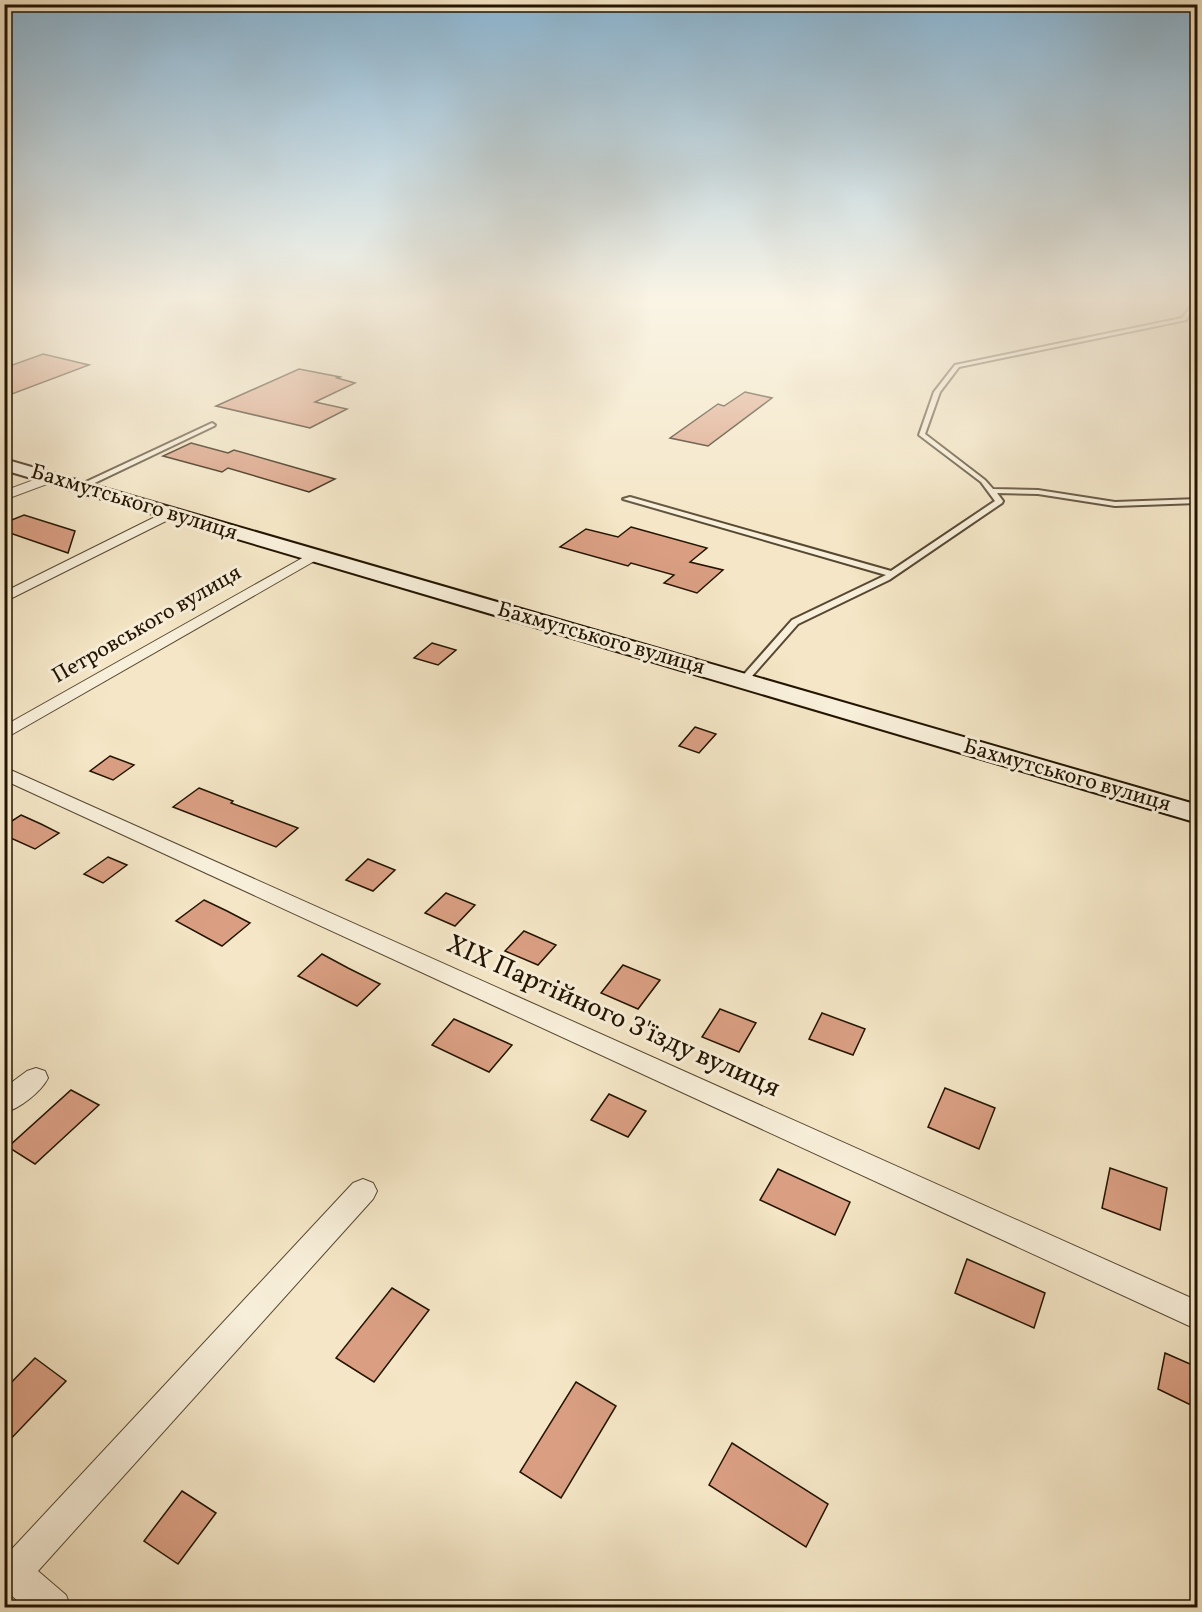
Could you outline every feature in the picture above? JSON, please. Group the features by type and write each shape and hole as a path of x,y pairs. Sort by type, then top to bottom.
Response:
{"main road":[{"name":"Бахмутського вулиця","path":"4,464 1197,814"}],"street":[{"path":"4,496 50,478"},
{"path":"4,598 169,514"},
{"name":"Петровського вулиця","path":"4,734 313,556"},
{"name":"XIX Партійного З'їзду вулиця","path":"4,773 1197,1316"},
{"path":"4,1103 36,1078"},
{"path":"53,1608 9,1569 363,1191"}],"lane":[{"path":"743,681 795,622 892,574 999,501 983,481 922,435 937,392 950,375"},
{"path":"79,487 212,424"},
{"path":"991,491 1038,492 1115,504 1197,501"},
{"path":"627,499 892,574"}],"building":[{"path":"4,375 62,375 4,397"},
{"path":"285,375 331,375 355,383 315,402 347,409 310,428 216,406"},
{"path":"745,392 772,398 708,446 670,438 718,404 724,406"},
{"path":"191,443 228,453 234,450 335,479 309,492 228,468 222,472 163,456"},
{"path":"24,515 75,531 68,553 4,531 4,523"},
{"path":"631,527 707,548 690,562 723,570 697,593 664,583 674,575 631,563 628,566 560,547 586,529 618,537"},
{"path":"432,643 456,650 438,665 414,658"},
{"path":"695,727 716,734 699,753 679,746"},
{"path":"110,756 134,765 113,780 90,771"},
{"path":"199,788 233,801 231,803 298,828 276,847 173,807"},
{"path":"21,815 59,833 35,849 4,835 4,826"},
{"path":"108,857 127,865 103,883 84,874"},
{"path":"368,859 395,870 373,891 346,880"},
{"path":"446,893 475,905 455,926 425,913"},
{"path":"204,900 250,923 222,946 176,921"},
{"path":"524,931 556,945 538,965 505,951"},
{"path":"322,954 380,984 357,1006 298,976"},
{"path":"623,965 660,980 638,1009 601,993"},
{"path":"720,1009 756,1023 739,1052 702,1037"},
{"path":"822,1013 865,1029 853,1055 809,1039"},
{"path":"454,1019 512,1045 489,1072 432,1045"},
{"path":"945,1088 995,1108 979,1149 928,1127"},
{"path":"71,1090 99,1105 35,1164 8,1147"},
{"path":"609,1094 646,1111 628,1137 591,1120"},
{"path":"1110,1168 1167,1188 1160,1230 1102,1208"},
{"path":"778,1169 850,1202 835,1235 760,1200"},
{"path":"967,1259 1045,1293 1034,1328 955,1293"},
{"path":"392,1288 429,1310 374,1382 336,1358"},
{"path":"1165,1353 1197,1367 1197,1408 1158,1389"},
{"path":"35,1358 66,1381 4,1446 4,1390"},
{"path":"576,1382 616,1406 561,1498 520,1472"},
{"path":"732,1443 828,1504 806,1547 709,1485"},
{"path":"182,1491 216,1513 178,1564 144,1541"}]}
